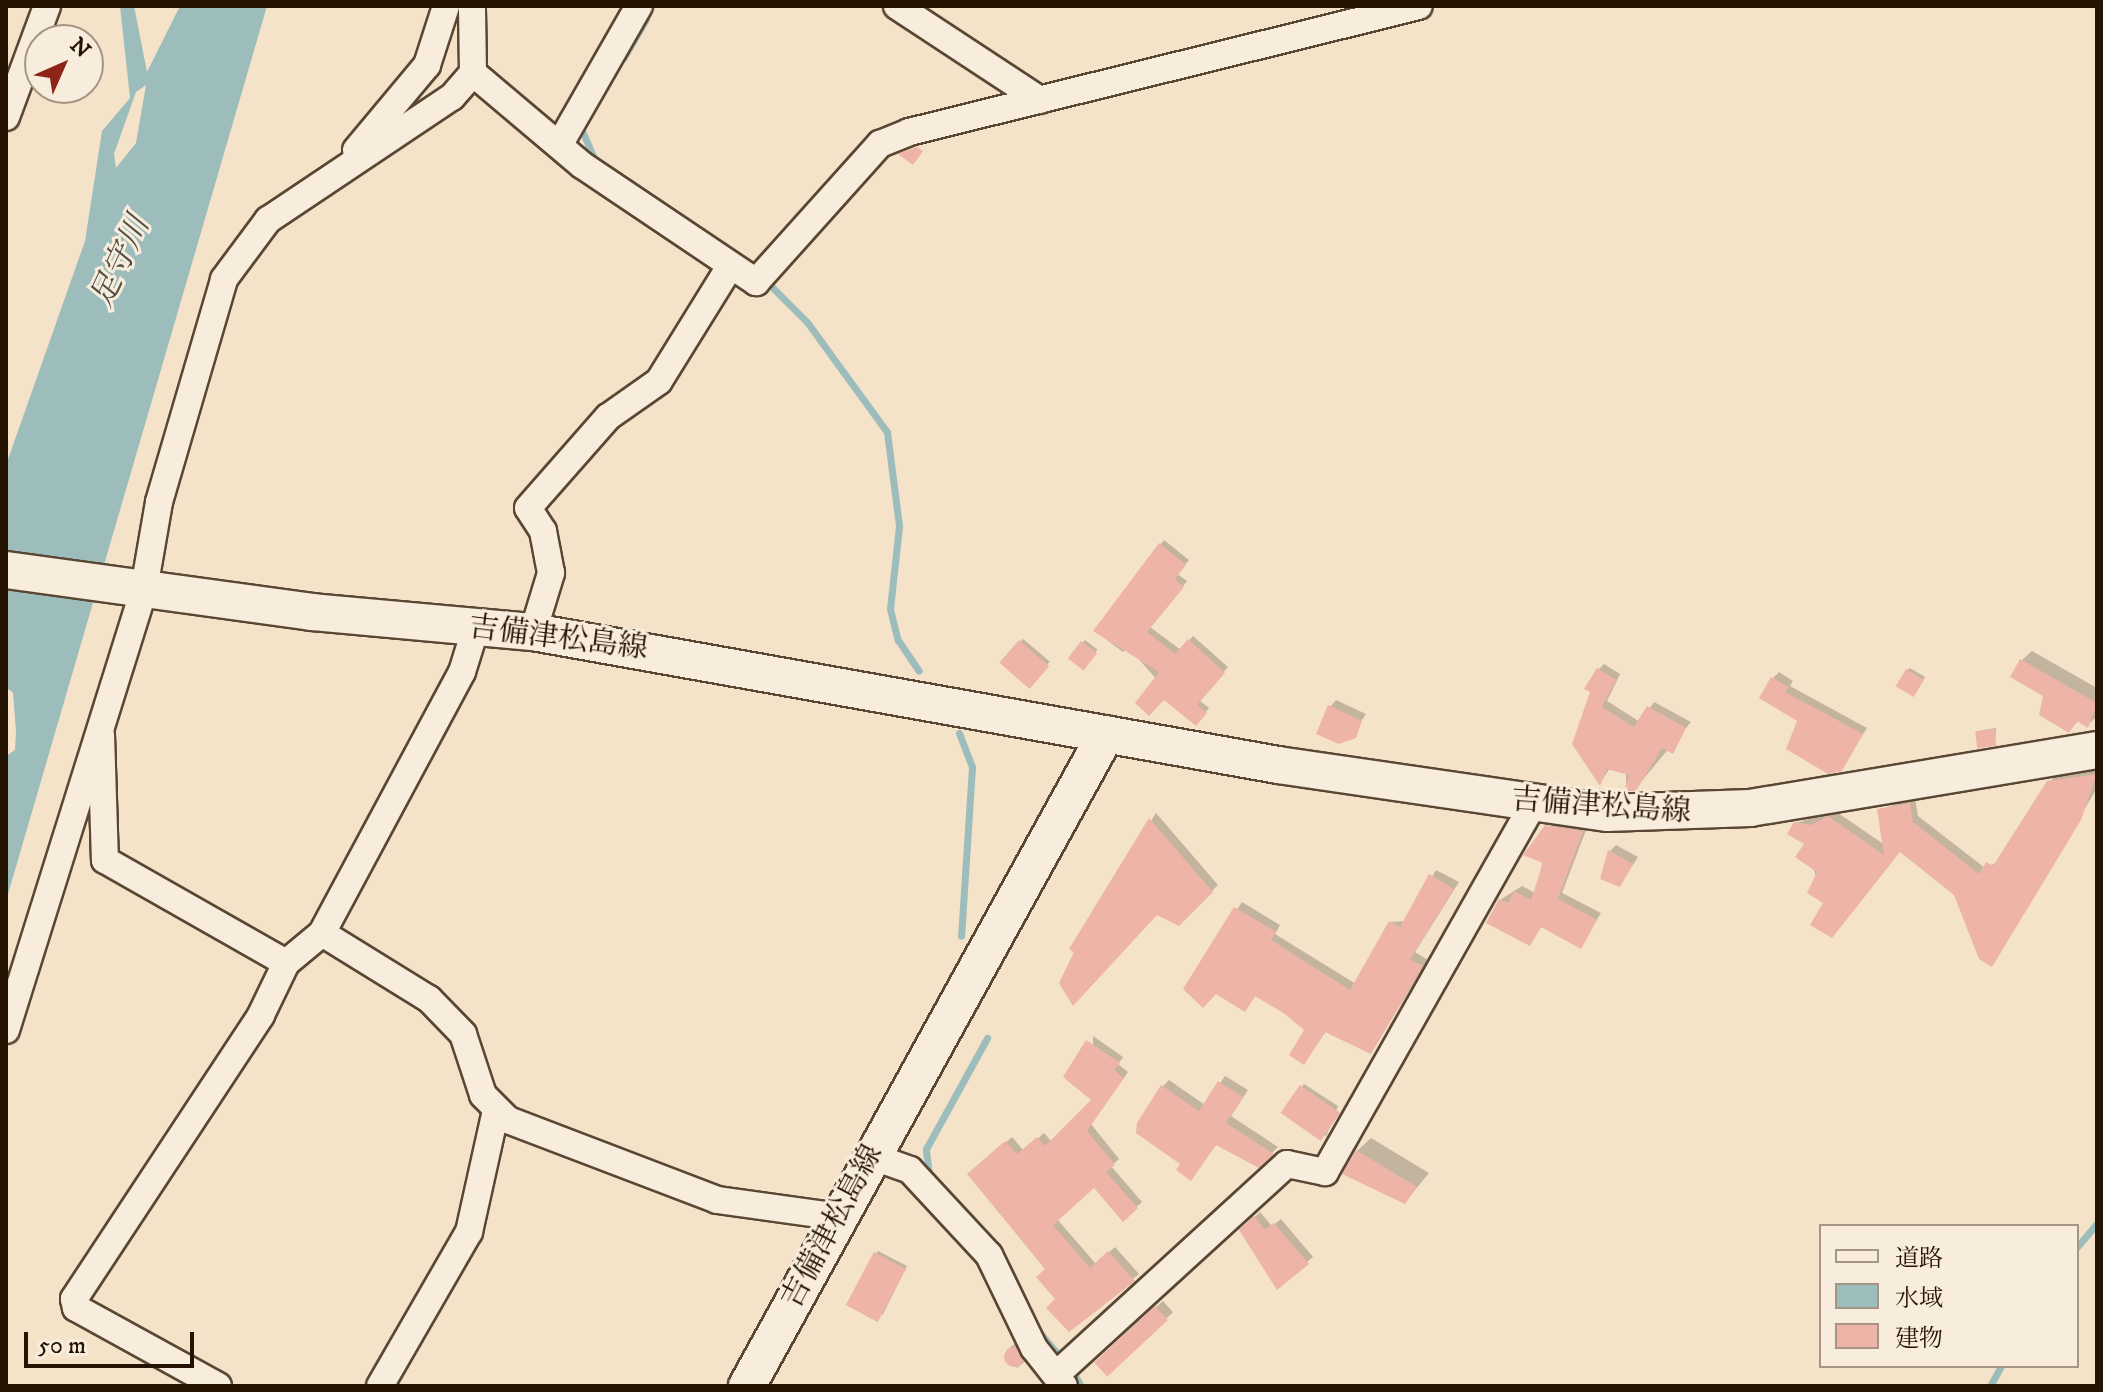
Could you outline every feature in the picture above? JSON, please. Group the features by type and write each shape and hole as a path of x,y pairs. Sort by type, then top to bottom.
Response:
{"main road":[{"name":"吉備津松島線","path":"6,570 533,632 1106,734 1533,805 1707,814 2097,750"},
{"name":"吉備津松島線","path":"747,1386 1106,734"}],"street":[{"path":"6,1030 101,715 133,587 224,279 250,239 341,165 390,116 427,65 446,6"},
{"path":"341,165 405,134 473,73 472,6"},
{"path":"561,142 639,6"},
{"path":"897,6 1040,100"},
{"path":"473,73 729,268 761,278 880,144 1040,100 1419,6"},
{"path":"6,62 24,48"},
{"path":"6,117 24,66"},
{"path":"533,632 551,573 543,531 528,508 608,417 659,381 729,268"},
{"path":"218,1386 76,1308 74,1299 261,1015 286,963 322,933 462,672 476,627"},
{"path":"101,715 105,860 286,963"},
{"path":"871,1156 910,1170 989,1255 1034,1348 1064,1372 1287,1164 1325,1172 1533,805"},
{"path":"322,933 429,999 463,1034 468,1065 496,1110 717,1200 839,1217"},
{"path":"380,1386 469,1232 496,1110"}],"water":[{"name":"足守川","path":"120,6 134,6 147,72 180,6 267,6 6,901 6,756 15,750 16,731 13,693 6,687 6,465 85,241 102,131 130,98","holes":["146,85 136,143 116,168 114,154 136,92"]}],"building":[{"path":"917,147 923,151 913,165 898,154"},
{"path":"1159,543 1186,565 1175,579 1184,587 1147,632 1175,654 1188,639 1225,673 1197,705 1207,713 1196,726 1164,700 1149,716 1135,703 1159,672 1093,631"},
{"path":"1019,640 1049,666 1030,689 999,663"},
{"path":"1081,641 1097,653 1084,671 1068,659"},
{"path":"2020,659 2097,703 2088,728 2077,721 2069,733 2039,715 2043,696 2010,677"},
{"path":"1597,668 1616,680 1602,707 1634,727 1647,706 1686,728 1673,754 1662,748 1636,791 1624,791 1629,775 1607,769 1600,786 1572,744 1590,692 1584,689"},
{"path":"1906,669 1924,680 1914,697 1896,686"},
{"path":"1771,677 1789,687 1785,692 1863,734 1842,771 1828,774 1786,749 1797,721 1759,698"},
{"path":"1328,705 1362,721 1356,738 1339,744 1316,734"},
{"path":"1994,729 1996,746 1977,748 1975,731"},
{"path":"2097,774 2081,820 1992,967 1979,959 1954,895 1900,852 1832,938 1810,925 1823,903 1807,893 1817,872 1795,857 1804,844 1787,834 1794,822 1811,825 1828,816 1884,855 1877,809 1910,803 1913,822 1979,874 1986,862 1993,866 2047,781"},
{"path":"1149,818 1213,892 1179,926 1157,915 1073,1006 1059,983 1074,952 1069,949"},
{"path":"1545,825 1583,831 1558,899 1597,920 1581,949 1541,927 1530,946 1486,923 1499,899 1508,903 1514,891 1531,900 1543,863 1523,855"},
{"path":"1608,850 1633,864 1620,887 1600,879"},
{"path":"1429,874 1454,889 1410,959 1423,966 1371,1054 1325,1032 1304,1065 1289,1055 1304,1030 1285,1014 1255,996 1245,1012 1216,994 1203,1008 1183,989 1234,907 1276,932 1271,940 1350,990 1389,921 1400,927"},
{"path":"1086,1040 1120,1063 1114,1070 1124,1078 1087,1131 1115,1165 1106,1172 1138,1208 1123,1222 1094,1188 1053,1225 1090,1268 1108,1251 1135,1281 1069,1332 1046,1308 1055,1299 1036,1277 1045,1269 967,1174 1005,1141 1017,1154 1037,1137 1045,1146 1091,1100 1063,1077"},
{"path":"1218,1081 1243,1097 1226,1123 1274,1154 1259,1168 1216,1145 1191,1181 1176,1170 1180,1164 1136,1133 1137,1123 1161,1085 1199,1111"},
{"path":"1300,1085 1340,1113 1321,1141 1280,1113"},
{"path":"1356,1150 1417,1187 1405,1204 1342,1174"},
{"path":"1254,1216 1265,1230 1274,1223 1309,1264 1277,1290 1239,1230"},
{"path":"874,1252 906,1269 878,1322 846,1305"},
{"path":"1155,1306 1168,1320 1107,1377 1094,1363"},
{"path":"1014,1347 1021,1350 1024,1357 1021,1364 1014,1367 1007,1364 1004,1357 1007,1350"}],"waterway":[{"path":"624,57 646,19"},
{"path":"581,128 594,158"},
{"path":"764,279 807,322 887,432 899,526 890,609 898,640 919,671"},
{"path":"959,733 972,767 961,936"},
{"path":"929,1175 926,1149 987,1038"},
{"path":"2079,1245 2097,1223"},
{"path":"1007,1265 1024,1300"},
{"path":"1040,1333 1063,1360"},
{"path":"1990,1386 2000,1368"},
{"path":"1071,1369 1081,1386"}]}
